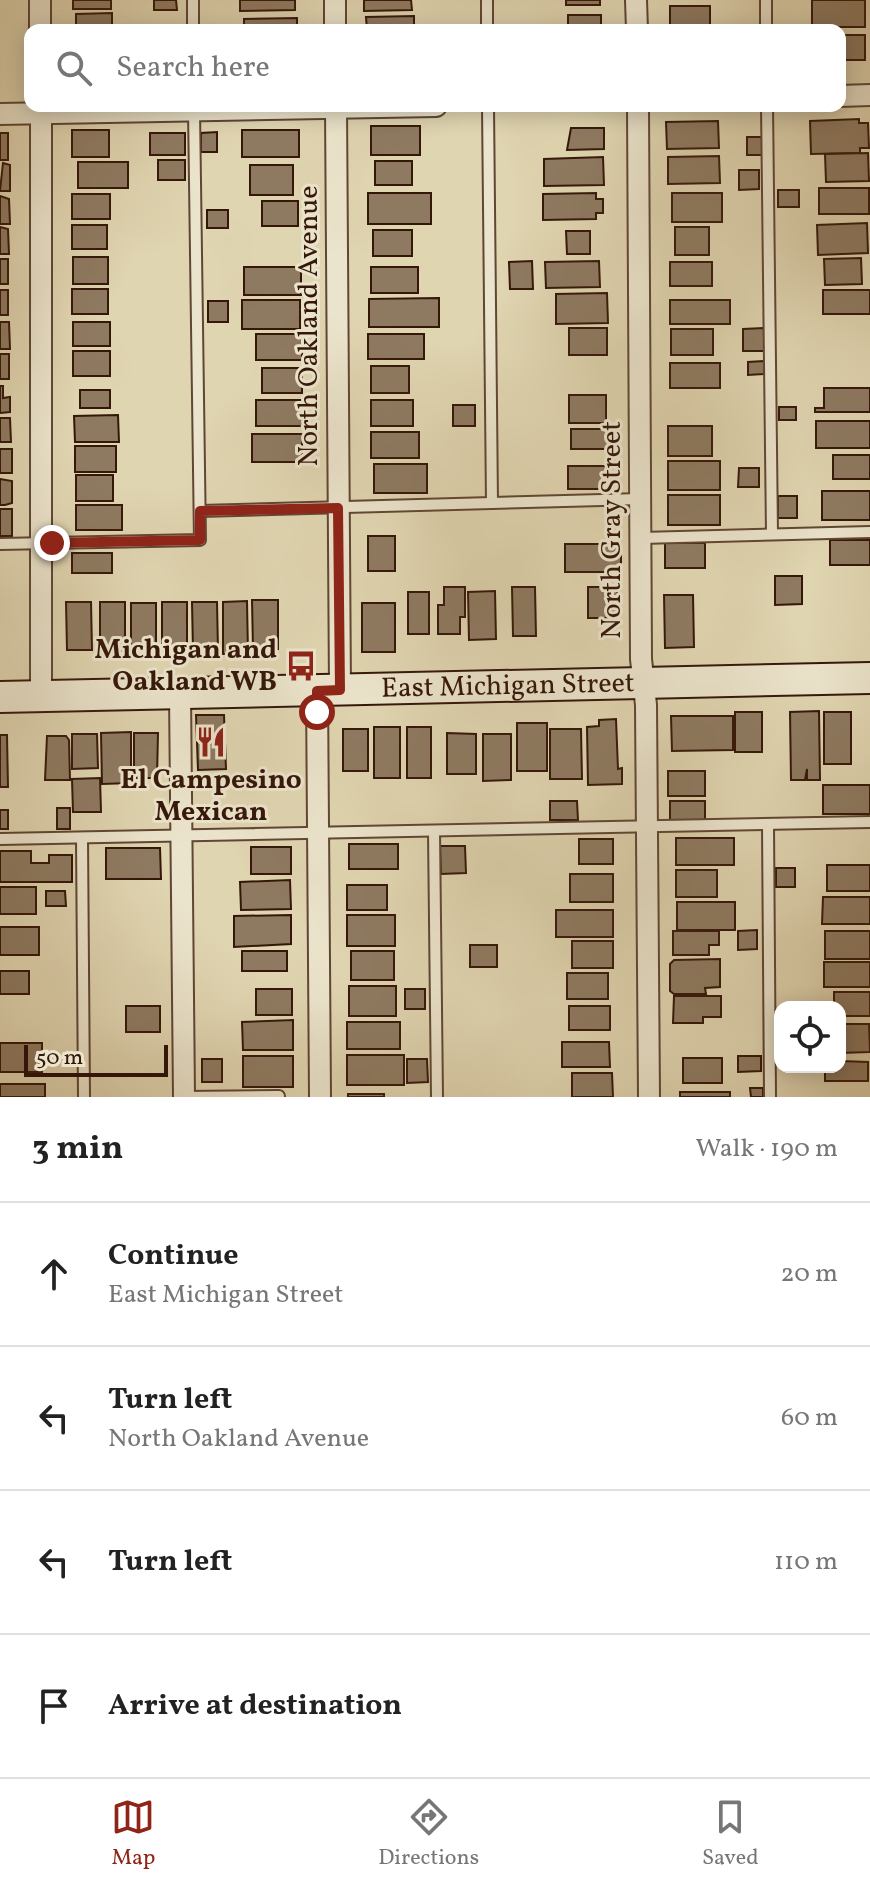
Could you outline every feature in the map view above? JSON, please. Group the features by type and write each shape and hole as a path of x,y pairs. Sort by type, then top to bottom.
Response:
{"main road":[{"name":"East Michigan Street","path":"0,697 870,678"}],"street":[{"path":"40,0 40,24"},
{"path":"335,0 335,24"},
{"path":"636,0 637,24"},
{"path":"846,96 870,95"},
{"path":"0,114 24,111"},
{"path":"41,112 41,696"},
{"name":"North Oakland Avenue","path":"320,1097 318,833 338,508 336,112"},
{"name":"North Gray Street","path":"638,112 649,1097"},
{"path":"180,694 184,1097"}],"lane":[{"path":"193,0 193,24"},
{"path":"487,0 487,24"},
{"path":"766,0 766,24"},
{"path":"0,544 200,540 194,112"},
{"path":"488,112 492,503"},
{"path":"767,112 772,534"},
{"path":"200,511 640,499"},
{"path":"641,538 870,532"},
{"path":"0,839 870,822"},
{"path":"768,825 770,1097"},
{"path":"434,831 437,1097"},
{"path":"82,838 84,1097"},
{"path":"184,1097 279,1096"}],"building":[{"path":"73,0 111,0 111,9 73,9"},
{"path":"154,0 176,0 177,10 154,10"},
{"path":"240,0 295,0 295,10 240,11"},
{"path":"364,0 411,0 412,10 364,11"},
{"path":"566,0 600,0 600,5 566,5"},
{"path":"812,0 865,0 865,27 812,24"},
{"path":"670,6 710,6 710,24 670,24"},
{"path":"112,13 112,24 76,24 76,14"},
{"path":"568,15 601,15 601,24 568,24"},
{"path":"414,16 414,24 367,24 366,17"},
{"path":"297,18 297,24 244,24 244,19"},
{"path":"846,35 865,35 865,60 846,60"},
{"path":"859,119 859,123 868,123 869,148 860,148 860,153 811,154 810,121"},
{"path":"718,121 719,148 667,149 666,122"},
{"path":"371,126 420,126 420,155 371,155"},
{"path":"571,128 604,128 604,149 567,150"},
{"path":"72,130 109,130 109,157 72,157"},
{"path":"242,130 299,130 299,157 242,157"},
{"path":"217,132 217,152 201,152 201,133"},
{"path":"0,133 8,133 8,160 0,160"},
{"path":"150,133 185,133 185,155 150,155"},
{"path":"747,137 762,137 762,155 747,155"},
{"path":"868,153 869,181 826,182 825,154"},
{"path":"719,156 720,183 668,184 668,157"},
{"path":"603,157 604,185 544,186 544,159"},
{"path":"158,160 185,160 185,180 158,180"},
{"path":"375,161 412,161 412,185 375,185"},
{"path":"78,162 128,162 128,188 78,188"},
{"path":"3,163 10,165 10,191 0,191"},
{"path":"250,165 293,165 293,195 250,195"},
{"path":"739,170 759,170 759,189 739,190"},
{"path":"819,188 869,188 869,214 819,214"},
{"path":"778,190 799,190 799,207 778,207"},
{"path":"368,193 431,193 431,224 368,224"},
{"path":"596,193 596,199 603,199 603,213 596,213 596,219 543,220 543,194"},
{"path":"672,193 722,193 722,222 672,222"},
{"path":"72,194 110,194 110,219 72,219"},
{"path":"0,196 9,199 10,224 0,224"},
{"path":"262,201 298,201 298,226 262,226"},
{"path":"207,210 228,210 228,228 207,228"},
{"path":"867,223 868,253 818,255 817,225"},
{"path":"72,225 107,225 107,249 72,249"},
{"path":"0,227 8,229 9,254 0,254"},
{"path":"675,227 709,227 709,255 675,255"},
{"path":"373,230 412,230 412,256 373,256"},
{"path":"566,231 590,231 590,254 567,254"},
{"path":"73,257 108,257 108,284 73,284"},
{"path":"861,258 862,284 825,285 824,259"},
{"path":"0,259 8,259 8,284 0,284"},
{"path":"532,261 533,289 510,289 509,262"},
{"path":"599,261 600,287 546,288 545,262"},
{"path":"670,262 712,262 712,286 670,286"},
{"path":"244,267 301,267 301,295 244,295"},
{"path":"371,267 418,267 418,293 371,293"},
{"path":"72,289 108,289 108,314 72,314"},
{"path":"0,290 8,290 8,315 0,315"},
{"path":"823,290 870,290 870,314 823,314"},
{"path":"607,293 608,323 556,324 556,294"},
{"path":"439,298 439,327 369,327 369,299"},
{"path":"242,300 300,300 300,329 242,329"},
{"path":"670,300 730,300 730,324 670,324"},
{"path":"208,301 228,301 228,322 208,322"},
{"path":"0,322 9,322 10,349 0,349"},
{"path":"73,322 110,322 110,346 73,346"},
{"path":"569,328 607,328 607,355 569,355"},
{"path":"764,328 764,351 743,351 743,329"},
{"path":"671,329 713,329 713,355 671,355"},
{"path":"256,334 302,334 302,360 256,360"},
{"path":"368,334 424,334 424,359 368,359"},
{"path":"73,351 110,351 110,376 73,376"},
{"path":"0,354 9,354 9,379 0,379"},
{"path":"764,361 764,374 748,375 748,362"},
{"path":"670,363 720,363 720,388 670,388"},
{"path":"371,366 409,366 409,393 371,393"},
{"path":"262,368 302,368 302,393 262,393"},
{"path":"0,386 3,386 3,398 10,397 10,412 0,413"},
{"path":"824,388 870,388 870,412 815,412 815,408 824,408"},
{"path":"80,390 110,390 110,408 80,408"},
{"path":"569,395 606,395 606,423 569,423"},
{"path":"256,400 302,400 302,426 256,426"},
{"path":"371,400 413,400 413,426 371,426"},
{"path":"453,405 475,405 475,426 453,426"},
{"path":"779,407 796,407 796,420 779,420"},
{"path":"118,415 119,442 75,442 74,416"},
{"path":"0,418 10,418 11,442 0,442"},
{"path":"816,421 870,421 870,448 816,448"},
{"path":"668,426 712,426 712,456 668,456"},
{"path":"571,429 608,429 608,449 571,449"},
{"path":"371,432 419,432 419,458 371,458"},
{"path":"252,434 302,434 302,462 252,462"},
{"path":"75,446 116,446 116,472 75,472"},
{"path":"0,449 12,449 12,473 0,473"},
{"path":"833,455 870,455 870,479 833,479"},
{"path":"668,461 720,461 720,490 668,490"},
{"path":"374,464 427,464 427,493 374,493"},
{"path":"568,466 608,466 608,489 568,489"},
{"path":"739,468 759,468 759,487 738,487"},
{"path":"76,475 113,475 113,501 76,501"},
{"path":"0,479 12,481 12,503 0,505"},
{"path":"822,491 870,491 870,520 822,520"},
{"path":"668,495 720,495 720,525 668,525"},
{"path":"778,496 797,496 797,518 778,518"},
{"path":"76,505 122,505 122,530 76,530"},
{"path":"0,509 12,509 12,536 0,536"},
{"path":"368,536 395,536 395,571 368,571"},
{"path":"830,540 870,540 870,565 830,565"},
{"path":"665,543 705,543 705,568 665,568"},
{"path":"565,544 621,544 621,572 565,572"},
{"path":"72,553 112,553 112,573 72,573"},
{"path":"775,576 802,576 802,604 775,605"},
{"path":"444,587 465,587 465,617 460,617 460,634 438,634 438,605 444,605"},
{"path":"512,587 535,587 536,636 513,636"},
{"path":"588,587 617,587 617,618 588,618"},
{"path":"495,591 496,639 469,640 468,592"},
{"path":"408,592 429,592 429,634 408,634"},
{"path":"664,595 693,595 694,647 665,648"},
{"path":"252,600 278,600 278,649 253,649"},
{"path":"247,601 248,654 223,654 223,602"},
{"path":"66,602 91,602 92,650 67,650"},
{"path":"100,602 125,602 125,651 100,651"},
{"path":"162,602 187,602 187,651 162,651"},
{"path":"192,602 217,602 218,651 193,651"},
{"path":"131,603 156,603 156,652 131,652"},
{"path":"362,603 395,603 395,652 362,652"},
{"path":"819,711 820,780 807,780 807,769 805,780 791,780 790,712"},
{"path":"735,712 762,712 762,752 735,752"},
{"path":"824,712 851,712 851,764 824,764"},
{"name":"El Campesino Mexican","path":"196,715 224,715 226,769 198,770"},
{"path":"671,716 733,716 733,750 672,751"},
{"path":"616,719 618,769 622,768 622,784 588,785 587,727 599,726 599,720"},
{"path":"517,723 547,723 547,771 517,771"},
{"path":"374,727 400,727 400,778 374,778"},
{"path":"407,727 431,727 431,778 407,778"},
{"path":"343,729 368,729 368,771 343,771"},
{"path":"550,729 581,729 582,779 550,779"},
{"path":"131,732 131,783 102,784 101,733"},
{"path":"134,733 158,733 157,778 134,778"},
{"path":"447,733 476,734 476,774 447,774"},
{"path":"72,734 97,734 98,768 72,769"},
{"path":"483,734 511,734 511,780 483,781"},
{"path":"0,735 7,735 8,787 0,787"},
{"path":"47,736 66,736 69,740 70,780 45,780"},
{"path":"668,771 705,771 705,796 668,796"},
{"path":"100,778 101,812 73,812 72,779"},
{"path":"823,785 870,785 870,814 823,814"},
{"path":"550,801 577,801 578,820 550,820"},
{"path":"670,801 705,801 705,822 670,822"},
{"path":"57,808 70,808 70,829 57,829"},
{"path":"0,810 8,810 8,829 0,829"},
{"path":"676,838 734,838 734,865 676,865"},
{"path":"579,839 613,839 613,864 579,864"},
{"path":"349,844 398,844 398,869 349,869"},
{"path":"440,846 465,846 466,873 441,874"},
{"path":"251,847 291,847 291,874 251,874"},
{"path":"106,848 160,848 161,879 106,879"},
{"path":"0,851 31,851 31,863 49,863 49,855 72,855 72,882 0,882"},
{"path":"827,865 870,865 870,891 827,891"},
{"path":"776,868 795,868 795,887 776,887"},
{"path":"676,870 717,870 717,897 676,897"},
{"path":"570,874 613,874 613,902 570,902"},
{"path":"290,880 291,909 241,910 240,882"},
{"path":"347,885 387,885 387,910 347,910"},
{"path":"0,887 36,887 36,914 0,914"},
{"path":"46,891 65,891 66,906 46,906"},
{"path":"823,897 870,897 870,924 822,924"},
{"path":"677,902 735,902 735,930 677,930"},
{"path":"556,910 613,910 613,937 556,937"},
{"path":"291,915 291,944 234,947 234,916"},
{"path":"347,915 395,915 395,946 347,946"},
{"path":"0,927 39,927 39,955 0,955"},
{"path":"757,930 757,949 738,950 738,931"},
{"path":"673,931 719,931 719,945 709,945 709,955 673,955"},
{"path":"825,931 870,931 870,959 825,959"},
{"path":"572,941 613,941 613,968 572,968"},
{"path":"470,945 497,945 497,967 470,967"},
{"path":"242,951 287,951 287,971 242,971"},
{"path":"351,951 394,951 394,980 351,980"},
{"path":"720,959 720,987 705,988 706,994 674,994 670,991 670,964 674,960"},
{"path":"824,962 870,962 870,987 824,987"},
{"path":"0,971 29,971 29,994 0,994"},
{"path":"567,973 608,973 608,999 567,999"},
{"path":"349,986 396,986 396,1016 349,1016"},
{"path":"256,989 292,989 292,1015 256,1015"},
{"path":"405,989 425,989 425,1009 405,1009"},
{"path":"834,992 870,992 870,1016 846,1016 846,1001 834,1001"},
{"path":"674,996 721,996 721,1017 703,1017 703,1023 673,1023"},
{"path":"126,1006 160,1006 160,1032 126,1032"},
{"path":"569,1006 610,1006 610,1030 569,1030"},
{"path":"293,1020 293,1050 243,1050 242,1022"},
{"path":"347,1022 400,1022 400,1049 347,1049"},
{"path":"846,1024 869,1024 870,1052 846,1053"},
{"path":"562,1042 609,1042 610,1067 562,1067"},
{"path":"0,1043 42,1043 42,1072 0,1072"},
{"path":"347,1055 404,1055 404,1085 347,1085"},
{"path":"243,1056 293,1056 293,1087 243,1087"},
{"path":"738,1056 761,1056 761,1071 738,1072"},
{"path":"683,1058 722,1058 722,1083 683,1083"},
{"path":"202,1059 222,1059 222,1082 202,1082"},
{"path":"407,1059 427,1059 428,1082 407,1083"},
{"path":"846,1061 868,1062 868,1081 825,1081 825,1073 846,1073"},
{"path":"572,1073 612,1073 613,1097 572,1097"},
{"path":"0,1084 45,1084 45,1097 0,1097"},
{"path":"750,1088 763,1088 763,1097 751,1097"},
{"path":"680,1092 730,1092 730,1097 680,1097"},
{"path":"348,1094 384,1094 384,1097 348,1097"}],"place":[{"name":"Michigan and Oakland WB","path":"301,666"},
{"name":"El Campesino Mexican","path":"211,742"}],"route":[{"path":"52,543 200,540 200,511 338,508 340,690 317,691 317,712"}]}
